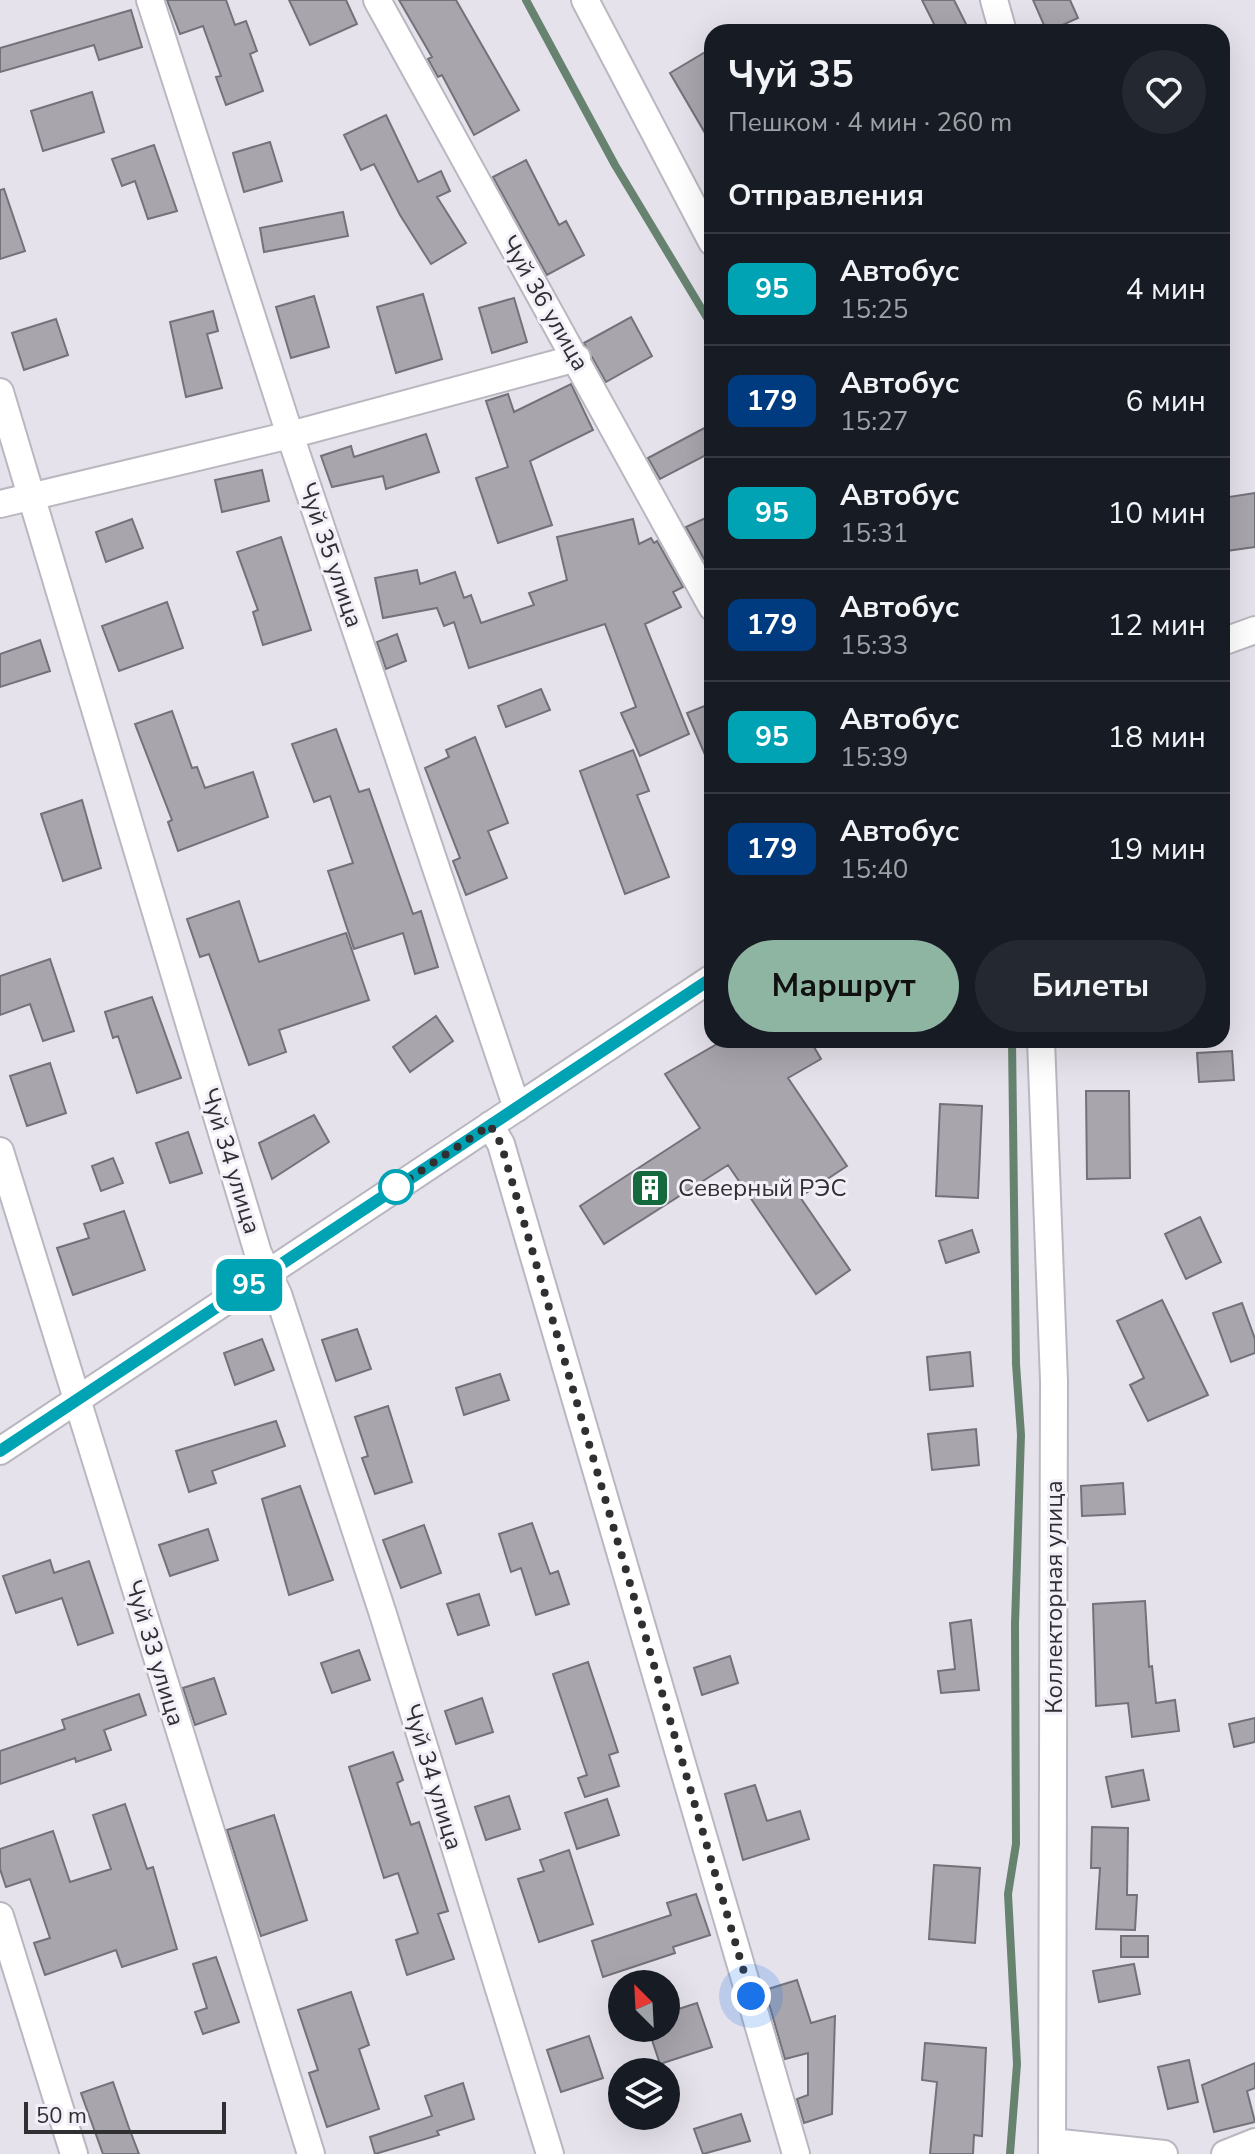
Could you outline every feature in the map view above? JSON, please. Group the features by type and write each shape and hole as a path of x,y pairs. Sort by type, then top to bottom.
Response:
{"street":[{"name":"Чуй 35 улица","path":"150,0 290,435 517,1108"},
{"name":"Чуй 36 улица","path":"377,0 458,152 577,358 704,592"},
{"path":"585,0 704,227"},
{"path":"994,0 1001,24"},
{"path":"0,504 290,435 577,358"},
{"name":"Чуй 34 улица","path":"0,392 258,1253 278,1294 383,1614 550,2154"},
{"path":"1230,638 1255,630"},
{"path":"0,1451 704,983"},
{"name":"Коллекторная улица","path":"1041,1048 1054,1381 1052,2148"},
{"path":"490,1125 505,1159 796,2154"},
{"name":"Чуй 33 улица","path":"0,1151 311,2154"},
{"path":"0,1916 74,2154"},
{"path":"1225,2154 1255,2142"},
{"path":"1052,2148 1164,2154"}],"building":[{"path":"167,0 226,0 235,25 246,21 257,51 250,54 263,91 226,105 216,77 221,76 203,26 180,34"},
{"path":"289,0 346,0 357,24 310,45"},
{"path":"399,0 456,0 519,110 474,135 442,75 438,77 428,59 432,57"},
{"path":"922,0 954,0 966,24 934,24"},
{"path":"1033,0 1070,0 1078,18 1065,24 1044,24"},
{"path":"131,10 142,47 99,60 94,45 0,72 0,48"},
{"path":"704,53 704,131 670,73"},
{"path":"92,92 104,132 43,151 31,111"},
{"path":"386,115 418,182 441,171 450,191 437,197 466,243 431,264 400,215 374,164 361,170 344,135"},
{"path":"270,142 282,181 244,192 233,153"},
{"path":"154,145 177,211 148,219 135,181 122,186 112,159"},
{"path":"526,160 559,225 566,221 584,255 547,275 493,177"},
{"path":"4,189 25,251 0,259 0,190"},
{"path":"343,212 348,236 264,252 260,228"},
{"path":"423,294 442,359 396,373 377,307"},
{"path":"314,296 329,347 291,358 276,307"},
{"path":"514,298 527,342 492,353 479,308"},
{"path":"213,311 218,331 207,334 222,388 186,397 170,322"},
{"path":"631,317 652,356 606,382 584,343"},
{"path":"56,319 68,355 24,370 12,333"},
{"path":"571,384 593,430 530,461 552,525 498,543 476,478 508,467 486,401 508,394 514,412"},
{"path":"704,428 704,456 660,479 648,458"},
{"path":"426,434 439,472 386,489 383,476 332,487 321,456 351,446 354,457"},
{"path":"262,470 269,501 222,512 215,480"},
{"path":"1255,493 1255,547 1230,550 1230,497"},
{"path":"132,519 143,548 106,562 96,532"},
{"path":"633,519 639,544 651,538 654,543 657,541 683,587 673,592 681,607 645,624 689,734 640,756 621,713 636,707 605,624 469,668 454,622 444,626 437,608 383,618 375,578 417,570 420,584 455,572 464,598 471,595 481,623 534,605 529,593 567,580 557,537"},
{"path":"704,519 704,559 686,527"},
{"path":"281,537 311,630 263,645 253,612 258,610 237,552"},
{"path":"167,602 183,648 119,671 102,626"},
{"path":"397,634 406,661 386,669 377,642"},
{"path":"40,640 50,671 0,687 0,654"},
{"path":"541,689 550,710 506,727 498,706"},
{"path":"704,706 704,752 687,713"},
{"path":"172,711 192,768 197,767 205,788 253,772 268,817 178,851 168,822 172,820 135,724"},
{"path":"336,729 359,792 369,789 413,914 421,911 438,967 415,974 403,933 354,949 328,871 353,863 330,796 314,802 292,744"},
{"path":"475,737 508,823 488,831 507,878 466,895 453,861 460,858 425,768 449,757 446,750"},
{"path":"633,750 649,791 637,795 669,877 625,894 580,771"},
{"path":"82,800 101,868 63,881 41,814"},
{"path":"239,901 259,962 346,933 369,1000 279,1030 286,1052 249,1065 209,954 200,957 187,919"},
{"path":"50,959 74,1031 43,1041 30,1004 0,1015 0,976"},
{"path":"152,997 181,1078 137,1093 118,1036 113,1038 105,1012"},
{"path":"436,1016 453,1041 410,1072 393,1047"},
{"path":"710,1048 815,1048 821,1059 788,1078 847,1166 800,1197 850,1270 816,1294 728,1165 604,1244 580,1206 700,1128 665,1074"},
{"path":"1232,1051 1234,1080 1199,1082 1197,1053"},
{"path":"50,1063 66,1113 27,1126 10,1076"},
{"path":"1086,1091 1129,1091 1130,1178 1087,1179"},
{"path":"940,1104 982,1106 978,1198 936,1196"},
{"path":"314,1115 329,1142 272,1179 259,1143"},
{"path":"188,1132 202,1173 170,1183 156,1143"},
{"path":"113,1158 123,1183 101,1191 92,1166"},
{"path":"124,1211 145,1270 73,1295 57,1248 89,1238 84,1224"},
{"path":"1200,1217 1221,1262 1186,1279 1165,1234"},
{"path":"972,1230 979,1252 946,1263 939,1241"},
{"path":"1162,1300 1208,1395 1148,1421 1130,1385 1144,1378 1117,1321"},
{"path":"1242,1303 1255,1339 1255,1353 1231,1362 1213,1313"},
{"path":"357,1329 371,1369 336,1381 322,1340"},
{"path":"262,1339 274,1370 235,1385 224,1353"},
{"path":"970,1352 973,1386 930,1390 927,1357"},
{"path":"500,1374 509,1400 464,1415 456,1388"},
{"path":"388,1406 412,1482 375,1494 362,1458 368,1456 355,1417"},
{"path":"276,1421 285,1446 212,1471 216,1483 189,1492 176,1451"},
{"path":"976,1429 979,1465 932,1470 928,1434"},
{"path":"1123,1483 1125,1514 1082,1516 1081,1486"},
{"path":"300,1486 333,1580 289,1595 262,1499"},
{"path":"532,1523 550,1574 558,1571 569,1604 536,1615 521,1568 511,1572 499,1534"},
{"path":"424,1525 441,1573 401,1588 383,1540"},
{"path":"208,1529 218,1560 170,1576 159,1545"},
{"path":"50,1560 54,1573 89,1561 113,1633 78,1645 62,1598 16,1613 3,1576"},
{"path":"479,1594 489,1625 458,1635 447,1604"},
{"path":"1145,1601 1149,1667 1152,1666 1156,1703 1175,1700 1179,1731 1132,1737 1128,1703 1096,1706 1093,1604"},
{"path":"971,1620 979,1690 941,1693 938,1671 955,1669 950,1623"},
{"path":"359,1650 370,1680 332,1693 321,1663"},
{"path":"730,1656 738,1683 702,1695 694,1668"},
{"path":"588,1662 618,1752 609,1755 619,1786 585,1797 578,1778 587,1775 553,1674"},
{"path":"214,1678 226,1714 195,1725 183,1688"},
{"path":"139,1694 146,1715 104,1730 111,1750 76,1762 75,1758 0,1784 0,1751 65,1729 62,1720"},
{"path":"482,1698 493,1732 456,1744 445,1711"},
{"path":"1255,1718 1255,1742 1234,1747 1229,1724"},
{"path":"393,1752 403,1780 397,1783 411,1825 419,1822 448,1911 438,1914 454,1959 407,1975 396,1940 418,1933 398,1873 384,1878 349,1767"},
{"path":"1143,1770 1149,1800 1112,1807 1106,1777"},
{"path":"755,1785 767,1821 800,1811 809,1839 743,1860 725,1794"},
{"path":"509,1796 520,1829 486,1840 475,1807"},
{"path":"607,1799 619,1835 577,1849 565,1813"},
{"path":"125,1804 147,1869 153,1867 177,1949 122,1967 116,1950 45,1975 34,1943 50,1938 30,1879 6,1887 0,1869 0,1849 53,1831 70,1882 111,1869 93,1815"},
{"path":"274,1815 307,1920 261,1936 227,1830"},
{"path":"1092,1827 1128,1828 1127,1895 1137,1895 1135,1930 1096,1929 1100,1868 1091,1868"},
{"path":"569,1850 593,1924 539,1942 518,1879 544,1871 540,1860"},
{"path":"934,1865 980,1868 975,1943 929,1939"},
{"path":"696,1894 710,1935 673,1947 675,1953 624,1970 608,1970 608,1975 603,1977 592,1941 671,1915 667,1903"},
{"path":"1121,1936 1148,1936 1148,1957 1121,1957"},
{"path":"216,1957 239,2022 203,2034 195,2012 207,2008 193,1964"},
{"path":"1134,1964 1140,1994 1099,2002 1093,1971"},
{"path":"797,1980 811,2023 835,2016 832,2114 804,2123 797,2099 808,2095 808,2053 785,2059 765,1990"},
{"path":"351,1992 369,2045 359,2049 379,2109 327,2127 309,2073 318,2070 298,2010"},
{"path":"697,2003 712,2047 678,2058 658,2058 653,2042 680,2042 680,2008"},
{"path":"589,2036 603,2078 561,2092 547,2050"},
{"path":"925,2043 986,2048 982,2136 974,2135 973,2154 930,2154 937,2082 922,2080"},
{"path":"1189,2060 1198,2102 1168,2109 1158,2067"},
{"path":"1255,2063 1255,2088 1247,2091 1255,2122 1214,2132 1202,2085"},
{"path":"113,2082 139,2154 103,2154 81,2093"},
{"path":"463,2083 474,2119 437,2131 439,2135 375,2154 370,2137 432,2116 425,2096"},
{"path":"741,2114 750,2141 703,2154 694,2129"}],"waterway":[{"path":"526,0 615,165 704,313"},
{"path":"1010,2154 1017,2064 1008,1894 1016,1844 1015,1624 1021,1435 1016,1364 1012,1048"}],"bus line":[{"name":"95","path":"0,1451 704,983"}],"place":[{"name":"Северный РЭС","path":"650,1188"}],"route":[{"path":"396,1187 391,1191 490,1125 501,1144 751,1996"}]}
